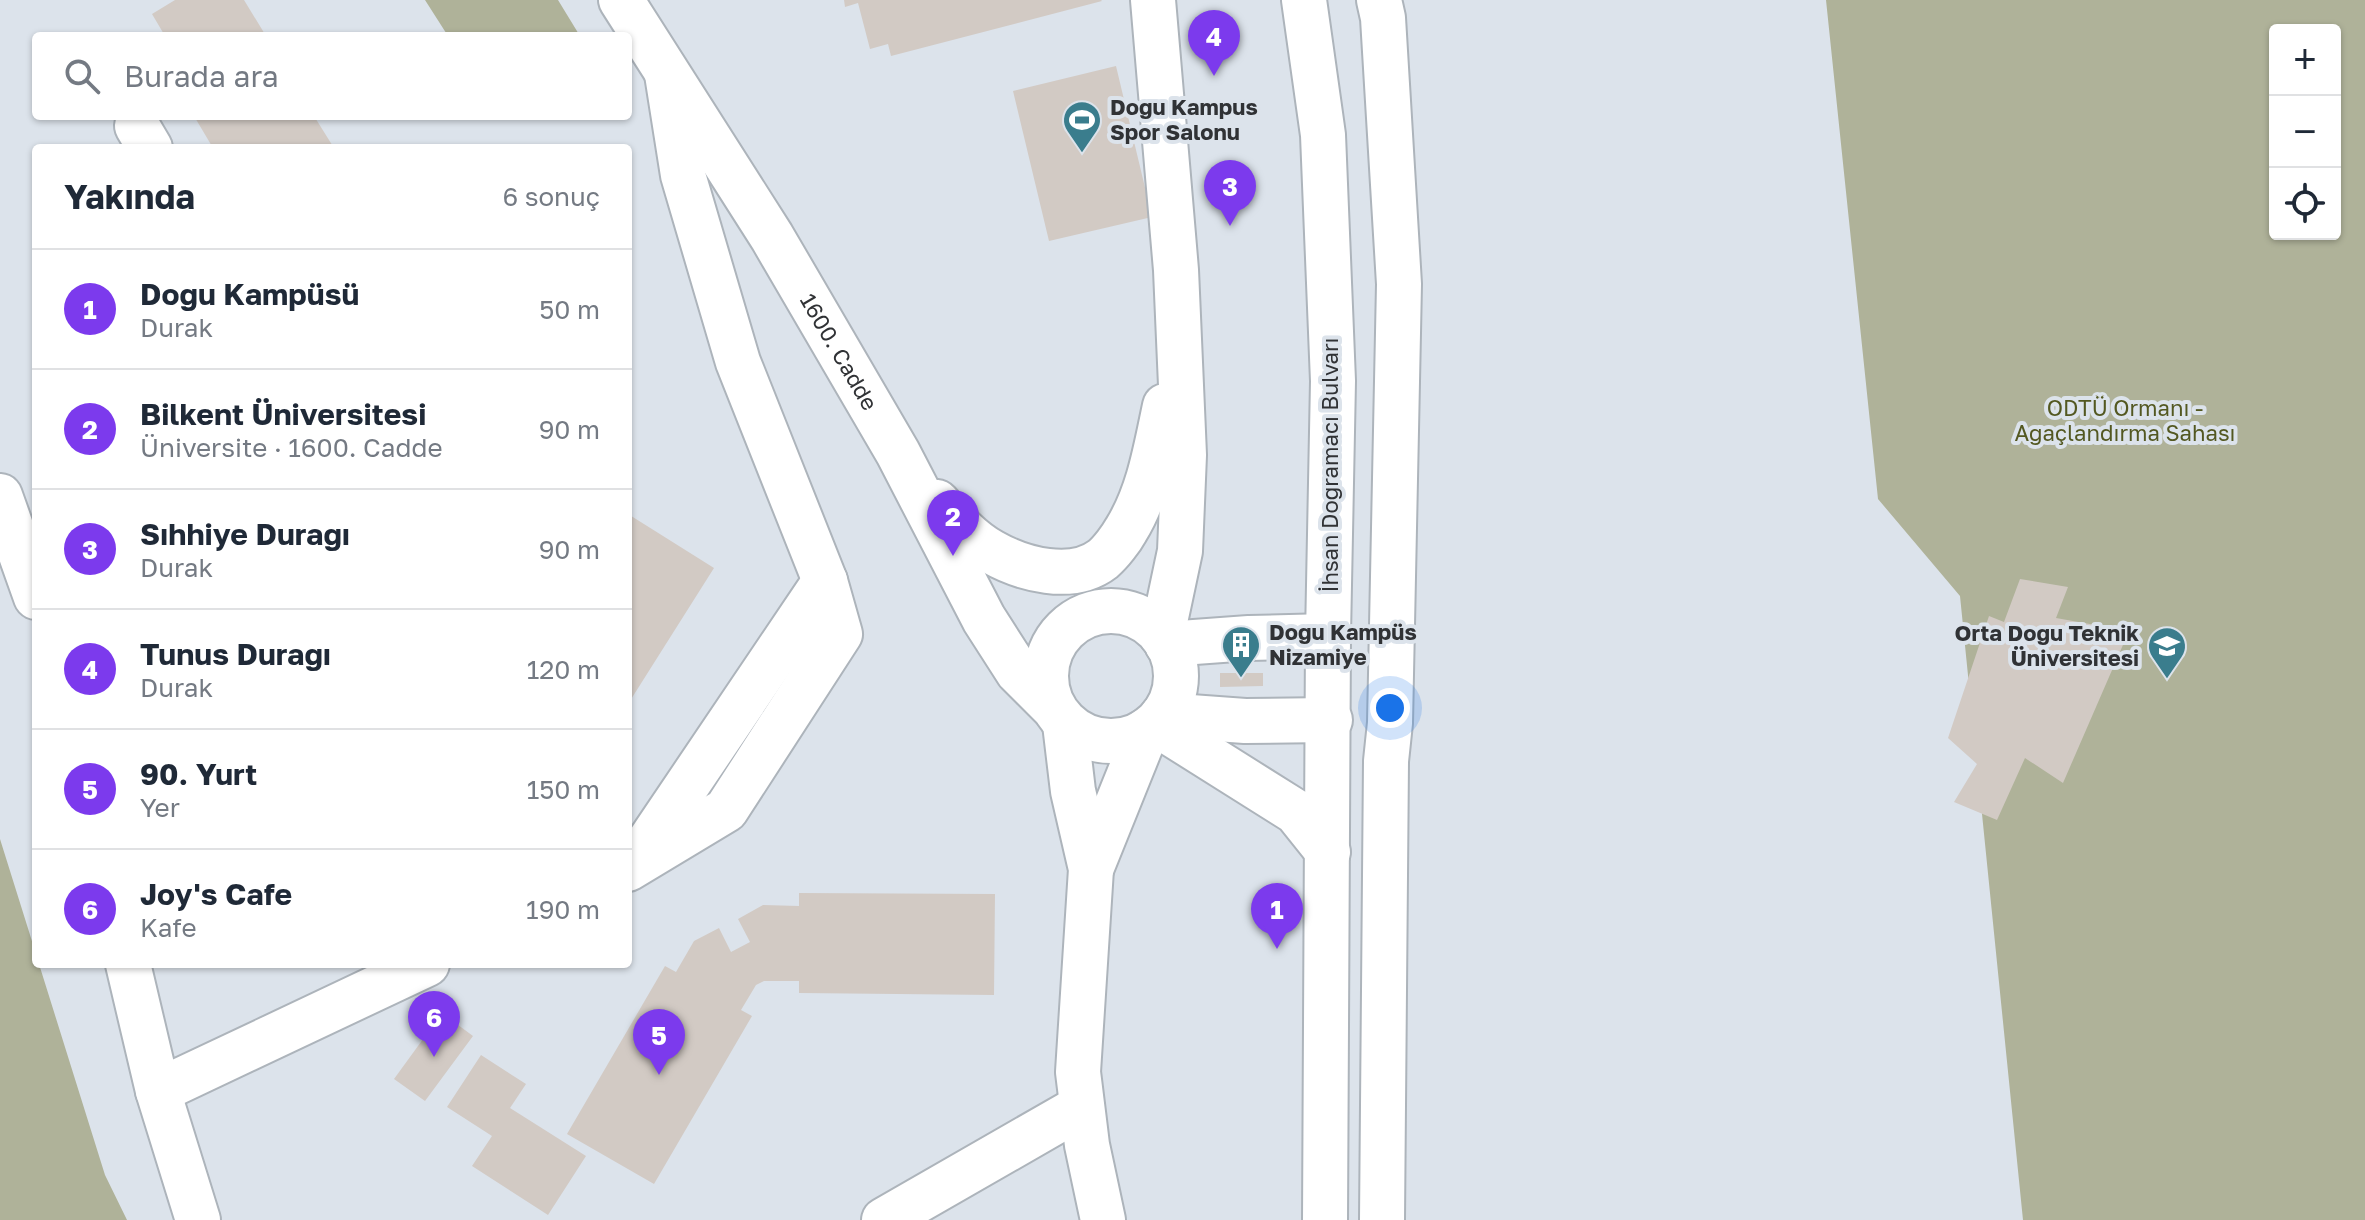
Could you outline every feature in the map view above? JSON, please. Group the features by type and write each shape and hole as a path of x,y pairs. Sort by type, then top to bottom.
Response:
{"street":[{"name":"1600. Cadde","path":"621,0 772,237 898,453 984,619 1018,672 1059,715 1084,736 1105,741 1127,739 1155,723 1330,720 1390,723"},
{"path":"1091,869 1155,723 1174,695 1176,675 1165,640 1180,551 1184,455 1180,340 1153,0"},
{"name":"İhsan Doğramacı Bulvarı","path":"1304,0 1323,135 1333,381 1328,636 1330,720 1325,1220"},
{"path":"1379,0 1383,18 1399,284 1390,723 1386,761 1382,1220"},
{"path":"632,866 825,581 738,362 683,175 667,74"},
{"path":"711,264 725,239 745,232 772,237"},
{"path":"898,453 957,525 990,551 1028,568 1063,571 1088,567 1104,559 1127,530 1141,499 1151,471 1180,340"},
{"path":"0,496 32,586"},
{"path":"1103,1220 1081,1107 1078,1072 1091,869 1059,715 1045,685 1046,663 1054,644 1067,627 1085,616 1106,611 1127,613 1146,621 1165,640 1391,635"},
{"path":"1155,723 1296,812 1328,852"},
{"path":"129,968 158,1091 198,1220"},
{"path":"158,1091 419,968"},
{"path":"884,1220 1081,1107"}],"green space":[{"path":"425,0 558,0 578,32 445,32"},
{"name":"ODTÜ Ormanı - Ağaçlandırma Sahası","path":"1826,0 2365,0 2365,1220 2023,1220 1960,596 1878,499"},
{"path":"0,839 32,941 32,968 40,968 105,1175 127,1220 0,1220"}],"building":[{"path":"175,0 244,0 264,32 163,32 152,14"},
{"path":"844,0 1102,1 891,56 888,44 870,49 858,3 845,7"},
{"name":"Doğu Kampus Spor Salonu","path":"1116,66 1152,217 1049,241 1013,91"},
{"path":"196,120 316,120 332,144 211,144"},
{"path":"632,517 714,568 632,698"},
{"path":"2020,579 2068,587 2056,618 2129,631 2063,783 2025,758 1997,820 1954,802 1977,764 1948,738 1989,616 2004,622"},
{"name":"Doğu Kampüs Nizamiye","path":"1220,673 1263,673 1263,686 1220,687"},
{"path":"799,893 995,894 994,995 799,993 799,981 764,981 756,985 741,1010 752,1016 654,1184 567,1134 665,966 676,972 694,941 719,928 731,952 750,942 738,919 763,905 799,906"},
{"path":"442,1013 473,1036 425,1101 394,1079"},
{"path":"481,1055 526,1084 510,1108 586,1156 548,1215 472,1166 492,1136 447,1107"}],"place":[{"name":"Tunus Durağı","path":"1214,76"},
{"name":"Doğu Kampus Spor Salonu","path":"1082,154"},
{"name":"Sıhhiye Durağı","path":"1230,226"},
{"name":"Bilkent Üniversitesi","path":"953,556"},
{"name":"Doğu Kampüs Nizamiye","path":"1241,679"},
{"name":"Orta Doğu Teknik Üniversitesi","path":"2167,680"},
{"name":"Doğu Kampüsü","path":"1277,949"},
{"name":"Joy's Cafe","path":"434,1057"},
{"name":"90. Yurt","path":"659,1075"}]}
